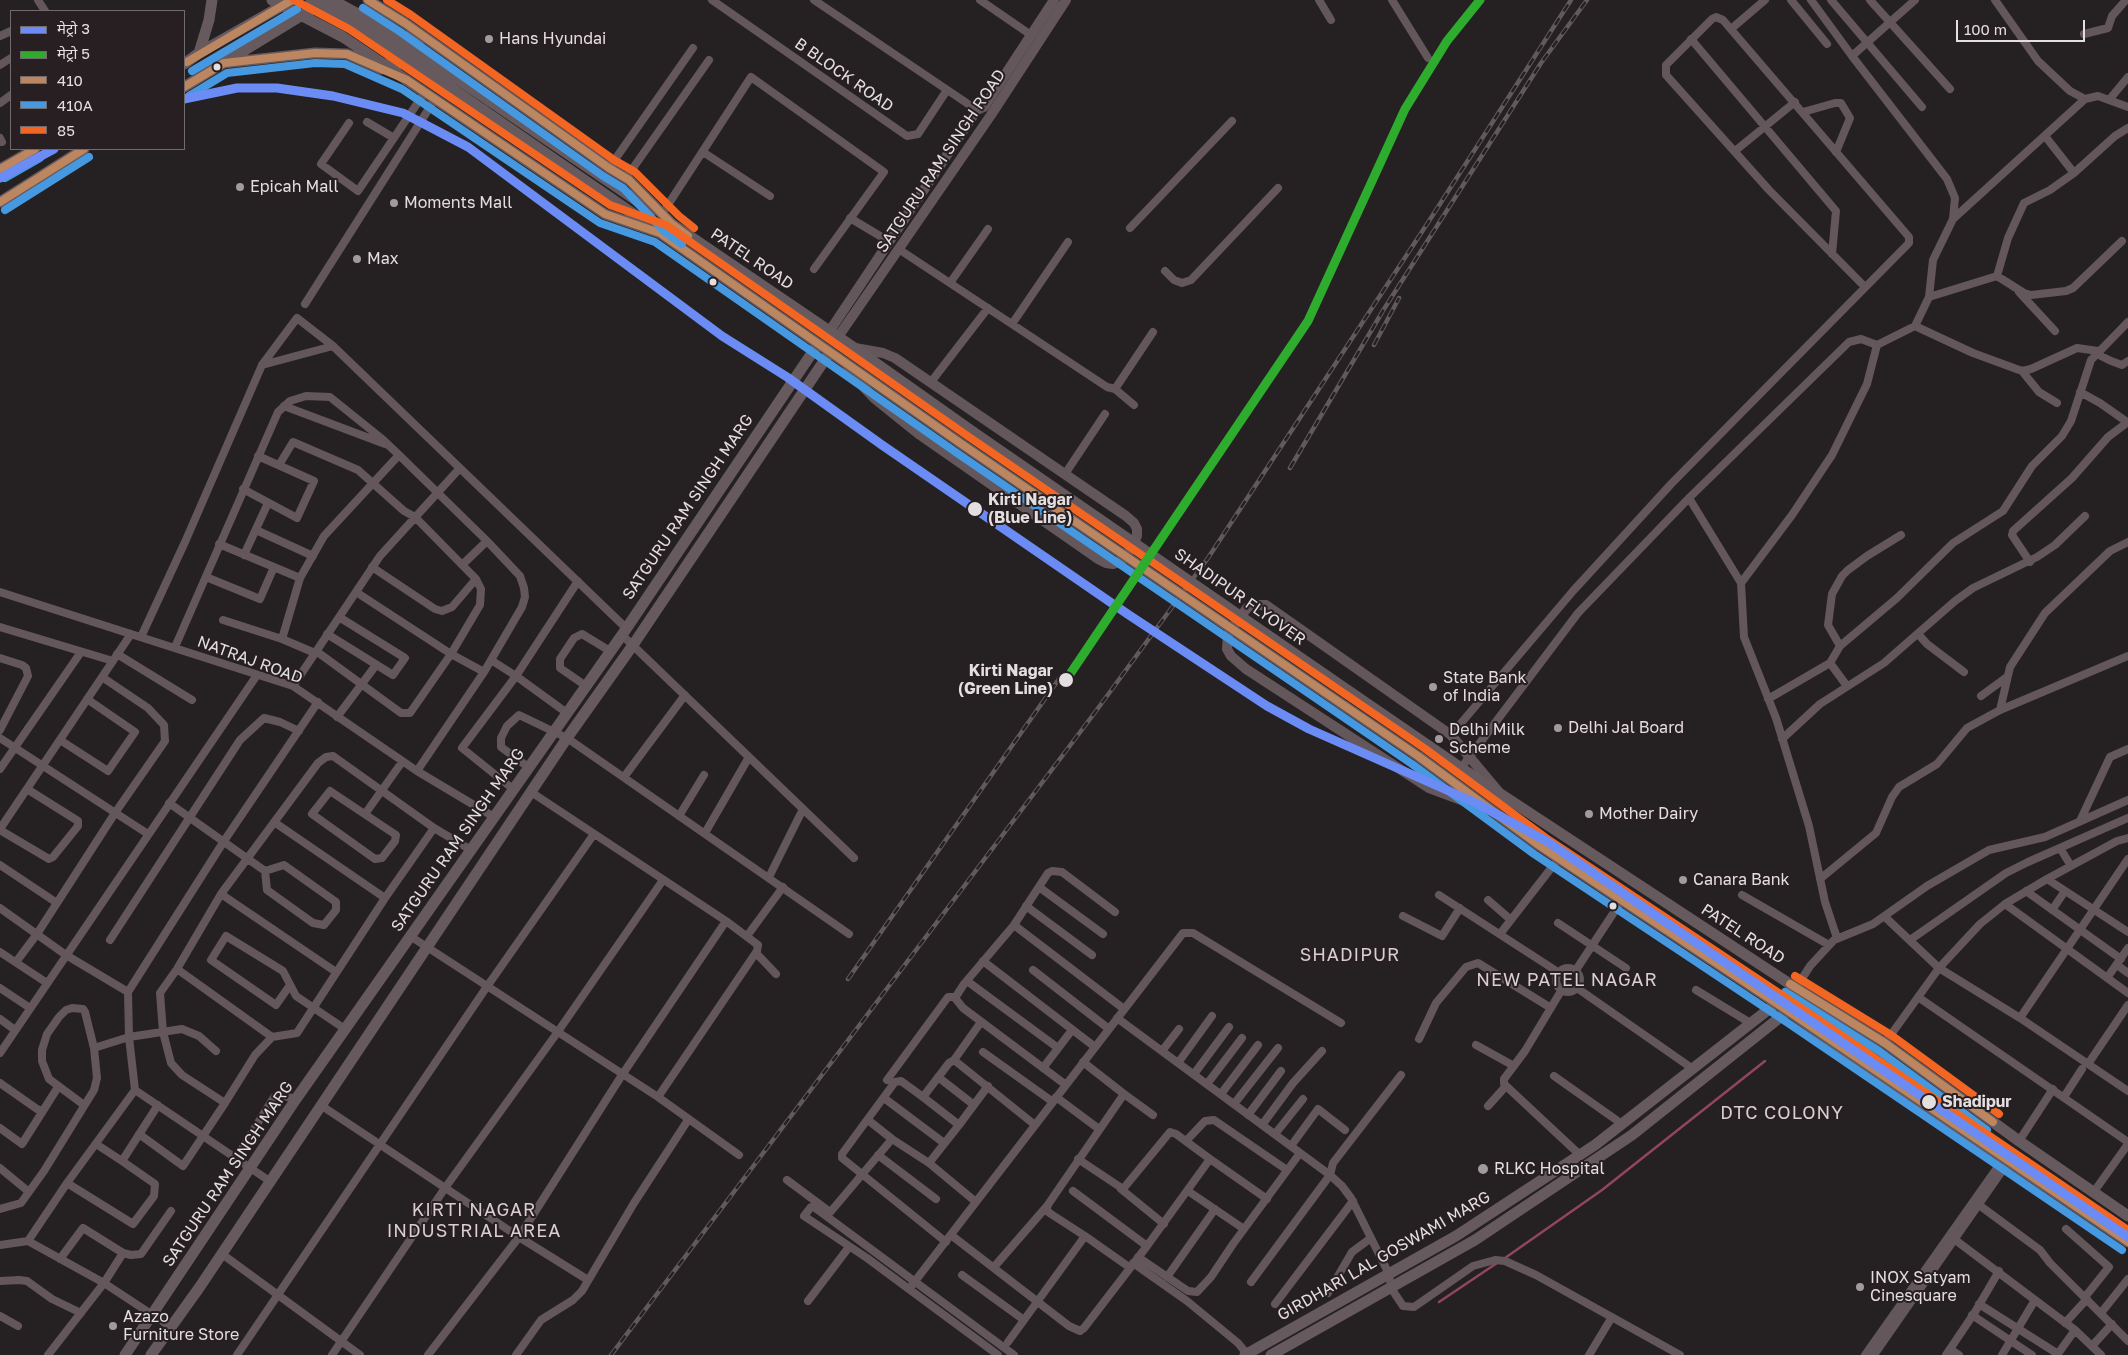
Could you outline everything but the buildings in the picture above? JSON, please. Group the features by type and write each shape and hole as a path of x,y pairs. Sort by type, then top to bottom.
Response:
{"main road":[{"path":"199,53 209,20 212,0"},
{"name":"PATEL ROAD","path":"272,0 287,3 301,16 343,37 605,214 660,233 844,362"},
{"path":"311,0 370,32 672,224"},
{"path":"185,86 326,0"},
{"path":"332,0 374,22 660,233"},
{"name":"PATEL ROAD","path":"368,0 405,22 426,39 626,178 672,224 855,348"},
{"path":"388,0 397,15 405,22"},
{"path":"185,63 199,53 287,3"},
{"path":"402,77 393,66 391,58 392,50 396,43 411,35 426,39"},
{"path":"224,62 315,53 347,54 402,77"},
{"path":"0,169 33,150"},
{"path":"0,202 82,150"},
{"name":"SATGURU RAM SINGH MARG","path":"125,1355 296,1099 586,686 818,344"},
{"name":"SHADIPUR FLYOVER","path":"855,348 973,432 1461,768"},
{"name":"SATGURU RAM SINGH MARG","path":"150,1355 271,1182 567,738 830,352"},
{"name":"SHADIPUR FLYOVER","path":"844,362 962,445 1346,707 1496,813"},
{"name":"PATEL ROAD","path":"1461,768 1800,990 1885,1043 2018,1141 2093,1194 2128,1216"},
{"path":"1496,813 1559,858 2128,1242"},
{"name":"GIRDHARI LAL GOSWAMI MARG","path":"1246,1354 1456,1236 1580,1156 1778,1004 1800,990"},
{"name":"GIRDHARI LAL GOSWAMI MARG","path":"1271,1355 1475,1240 1632,1134 1788,1011 1800,990"}],"street":[{"name":"B BLOCK ROAD","path":"712,0 907,136 918,134 947,90"},
{"path":"814,0 978,110"},
{"path":"980,0 1031,36"},
{"name":"SATGURU RAM SINGH ROAD","path":"833,334 890,242 978,110 984,106 1054,0"},
{"name":"SATGURU RAM SINGH ROAD","path":"833,334 900,250 1066,0"},
{"path":"1319,0 1331,20"},
{"path":"1392,0 1428,58"},
{"path":"1731,29 1765,0"},
{"path":"1791,0 1827,44"},
{"path":"1811,0 1947,179 1955,198 1954,220"},
{"path":"1831,0 1922,107"},
{"path":"1870,0 1891,21 1950,89"},
{"path":"1852,56 1915,0"},
{"path":"1995,0 2038,60 2070,92 2085,99"},
{"path":"2084,34 2108,28 2112,16 2126,0"},
{"path":"1451,735 1572,591 1672,483 1909,243 1910,239 1795,102 1723,20 1716,17 1712,18 1666,65 1666,75 1769,190 1865,287"},
{"path":"1691,39 1767,126 1836,211 1832,254"},
{"path":"609,168 693,48"},
{"path":"626,178 709,60"},
{"path":"662,214 751,77 884,172 814,269"},
{"path":"2109,100 2128,77"},
{"path":"349,123 321,164 358,191 425,92"},
{"path":"1461,768 1578,613 1689,498 1849,342 1861,339 1877,345 1915,326 1929,297 1933,260 1954,220 2085,99 2098,96 2128,107"},
{"path":"305,304 435,99"},
{"path":"1735,151 1795,102"},
{"path":"1803,112 1841,103 1850,118 1836,152"},
{"path":"1130,228 1232,121"},
{"path":"367,122 394,138"},
{"path":"1997,276 2008,238 2024,203 2050,190 2074,173 2115,136 2128,128"},
{"path":"2045,136 2074,173"},
{"path":"703,152 770,196"},
{"path":"1165,271 1174,280 1182,283 1191,280 1278,188"},
{"path":"850,218 890,242"},
{"path":"950,283 988,229"},
{"path":"1997,276 2024,293 2070,290 2122,241"},
{"path":"1012,324 1068,242"},
{"path":"900,250 1107,387 1115,388 1134,405"},
{"path":"1929,297 1997,276"},
{"path":"2014,287 2055,331"},
{"path":"931,382 988,308"},
{"path":"141,637 185,542 262,365 297,318 332,346 578,581 624,631 632,645 854,858"},
{"path":"1768,699 1830,663 1840,646 1896,598 1954,543 1968,532 2003,511 2032,466 2062,436 2071,421 2091,360 2128,322"},
{"path":"1915,326 1973,353 2022,371 2039,392 2057,403"},
{"path":"1115,388 1153,332"},
{"path":"1741,583 1792,515 1832,455 1867,384 1877,345"},
{"path":"262,365 332,346"},
{"path":"844,362 857,380 874,398 920,435 1098,559 1113,564 1121,561 1131,549 1136,536 1134,523 931,382 883,353 855,348"},
{"path":"2022,371 2031,369 2077,348 2098,351"},
{"path":"2098,351 2101,356 2122,365 2128,361"},
{"path":"2030,562 2012,534 2013,531 2072,478 2108,437 2128,422 2080,392"},
{"path":"175,647 278,412 290,401 306,396 330,397 390,446 487,541 520,576 524,588 525,598 522,607 484,672 416,771"},
{"path":"284,406 390,446"},
{"path":"1065,474 1105,414"},
{"path":"223,620 315,652 402,713 410,713 451,654 480,605 481,590 476,579 415,517 404,511 371,484 358,470 292,442 279,465"},
{"path":"282,639 300,578 324,536 399,455"},
{"path":"243,489 298,518 314,481 258,456"},
{"path":"292,686 372,567 460,468"},
{"path":"1689,498 1741,583 1744,638 1782,739 1809,826 1825,902 1837,938"},
{"path":"244,555 268,503"},
{"path":"1782,739 1820,704 1884,662 1966,593 2030,562 2055,545 2085,516"},
{"path":"256,530 312,556"},
{"path":"1840,646 1828,624 1832,594 1842,576 1848,570 1866,556 1901,535"},
{"path":"462,564 487,541"},
{"path":"2000,710 2010,667 2044,613 2110,551 2128,542"},
{"path":"219,544 300,578"},
{"path":"206,576 260,599 274,567"},
{"path":"372,567 435,609 442,611 452,607 476,579"},
{"path":"513,790 462,748 516,676 578,581"},
{"name":"NATRAJ ROAD","path":"0,592 292,686 318,702 402,762 494,817"},
{"path":"356,592 451,654 484,672"},
{"path":"1496,813 1429,788 1246,669 1231,656 1227,649 1228,634 1247,608 1252,605 1266,605 1451,735 1503,796"},
{"path":"327,634 393,675 405,658 339,616"},
{"path":"0,628 81,652 115,658 192,700"},
{"path":"27,789 78,821 78,826 53,857 49,859 0,829 131,634"},
{"path":"586,686 560,668 560,659 574,638 582,634 610,651"},
{"path":"1918,634 1927,644 1964,672"},
{"path":"0,769 81,652"},
{"path":"1820,879 1876,833 1892,796 1899,787 1941,760 1966,728 2000,710 2128,656"},
{"path":"0,658 22,665 26,668 28,676 0,730"},
{"path":"490,660 516,676 566,713"},
{"path":"1830,663 1847,686"},
{"path":"337,716 363,685 376,665"},
{"path":"0,1053 256,675"},
{"path":"16,962 37,934 115,813 165,741 164,725 148,708 102,677"},
{"path":"1982,696 2008,677"},
{"path":"624,777 685,696"},
{"path":"60,740 108,771 135,732 87,699"},
{"path":"28,1241 67,1183 135,1090 129,1037 128,992 224,841 318,702"},
{"path":"528,767 501,747 502,738 507,726 519,715 567,738 849,934"},
{"path":"110,940 240,740 264,718 280,722 299,732"},
{"path":"0,738 148,834"},
{"path":"2080,821 2110,757 2128,749"},
{"path":"225,1103 175,1070 169,1056 163,1032 160,993 177,969 221,894 318,763 326,757 333,756 434,828 471,850"},
{"path":"705,833 749,756"},
{"path":"365,814 380,790 402,762"},
{"path":"679,816 704,776"},
{"path":"330,791 365,814 396,835 395,841 382,858 375,859 312,814 330,791"},
{"path":"531,792 726,921 758,945 756,953 658,1097"},
{"path":"1800,990 1810,966 1837,938 1873,924 1928,886 1989,850 2044,837 2128,800"},
{"path":"169,803 265,872 267,890 313,923 324,925 336,910 336,902 284,866 265,872"},
{"path":"769,877 803,809"},
{"path":"0,811 8,816"},
{"path":"1910,940 2006,874 2128,818"},
{"path":"274,822 385,898"},
{"path":"139,1134 183,1166 255,1055 272,1037 297,1033 385,898 434,828"},
{"path":"237,1355 486,988 594,834"},
{"path":"1885,1043 1939,968 1980,924 2005,904 2026,891 2117,841 2128,838"},
{"path":"2060,848 2071,866"},
{"path":"1500,934 1559,858"},
{"path":"2020,1018 2128,860"},
{"path":"0,865 57,903"},
{"path":"956,997 983,961 1014,925 1048,873 1058,870 1062,872 1115,912"},
{"path":"2047,879 2128,932"},
{"path":"332,1355 445,1188 557,1033 663,880"},
{"path":"747,936 783,887"},
{"path":"1039,887 1103,934"},
{"path":"2052,910 2065,890"},
{"path":"2026,891 2080,930 2124,956 2128,973"},
{"path":"221,894 336,972"},
{"path":"1439,895 1558,972"},
{"path":"1742,895 1829,945"},
{"path":"1488,900 1511,920"},
{"path":"1576,970 1622,900"},
{"path":"2005,904 2127,991"},
{"path":"1026,906 1092,956"},
{"path":"0,908 66,955 128,992"},
{"path":"1403,916 1442,936 1460,908"},
{"path":"1885,917 1939,968 2020,1018 2085,1066 2128,1091"},
{"path":"428,1355 519,1238 622,1075 726,921"},
{"path":"1558,923 1626,968"},
{"path":"1014,925 1124,1009"},
{"path":"909,1290 1181,935 1189,932 1340,1023"},
{"path":"290,985 276,1005 211,960 226,936 282,971 290,985 296,996 345,1029"},
{"path":"410,936 486,988 658,1097 738,1155"},
{"path":"0,952 47,983"},
{"path":"756,953 776,974"},
{"path":"2107,978 2124,956"},
{"path":"983,961 1094,1047"},
{"path":"1419,1039 1436,1003 1466,967 1478,963 1551,1008"},
{"path":"1569,967 1576,970 1580,977 1577,988 1570,992 1562,990 1555,982 1558,972 1569,967"},
{"path":"177,969 272,1037"},
{"path":"1033,970 1109,1028"},
{"path":"967,981 1058,1048"},
{"path":"0,988 30,1008"},
{"path":"1577,988 1692,1069"},
{"path":"1562,990 1504,1079 1506,1086 1580,1156"},
{"path":"1696,990 1752,1024"},
{"path":"887,1080 948,997 956,997"},
{"path":"956,997 957,1002 963,1008 1066,1085"},
{"path":"1918,997 2053,1089 2128,1143 2093,1194"},
{"path":"2064,1097 2128,1005"},
{"path":"0,1209 21,1203 94,1090 97,1078 94,1048 85,1012 78,1008 66,1010 47,1034 42,1050 42,1061 49,1079 84,1105"},
{"path":"1178,1063 1212,1016"},
{"path":"1117,1018 1330,1174 1342,1186 1353,1201 1388,1274 1391,1288 1403,1306 1414,1306 1473,1266 1495,1260 1516,1265 1680,1355"},
{"path":"0,1019 15,1030"},
{"path":"923,1097 949,1063 954,1060 981,1022"},
{"path":"1194,1074 1229,1027"},
{"path":"94,1048 129,1037 182,1029 191,1031 216,1051"},
{"path":"1162,1051 1180,1029"},
{"path":"1043,1068 1072,1030"},
{"path":"1207,1084 1242,1038"},
{"path":"1220,1094 1258,1044"},
{"path":"1476,1045 1514,1066"},
{"path":"1234,1104 1278,1048"},
{"path":"1262,1125 1293,1083 1322,1051"},
{"path":"983,1052 1099,1129"},
{"path":"954,1060 1035,1125"},
{"path":"1084,1062 1153,1115"},
{"path":"1248,1115 1281,1071"},
{"path":"1251,1282 1330,1174 1333,1163 1401,1075"},
{"path":"1554,1076 1622,1124"},
{"path":"938,1077 974,1105"},
{"path":"959,1125 906,1084 898,1081 841,1156 862,1175 948,1238 994,1267 1069,1326 1080,1331 1164,1224 1210,1159"},
{"path":"0,1084 42,1111"},
{"path":"0,1128 22,1144 58,1086"},
{"path":"929,1163 988,1086"},
{"path":"1488,1106 1506,1086"},
{"path":"2018,1141 2053,1089"},
{"path":"135,1090 271,1182"},
{"path":"994,1267 1048,1205 1124,1094"},
{"path":"236,1158 274,1097 280,1095 296,1099"},
{"path":"884,1098 944,1144"},
{"path":"1275,1134 1303,1099"},
{"path":"122,1161 158,1105"},
{"path":"322,1106 381,1143 519,1238 588,1280"},
{"path":"1291,1146 1318,1109 1345,1130"},
{"path":"516,1355 541,1320 573,1300 588,1280 634,1203 688,1120"},
{"path":"868,1120 892,1139 929,1163 976,1202"},
{"path":"1186,1141 1205,1121 1214,1120 1287,1170"},
{"path":"1120,1189 1124,1189 1168,1134 1172,1132 1266,1199"},
{"path":"829,1214 892,1139"},
{"path":"67,1183 133,1224 154,1196 155,1184 96,1144"},
{"path":"1133,1263 1167,1277 1191,1292 1197,1292 1211,1277 1300,1153"},
{"path":"878,1155 936,1199"},
{"path":"1078,1159 1164,1224"},
{"path":"1874,1355 1979,1205 2006,1159"},
{"path":"1865,1355 2006,1159"},
{"path":"0,1168 29,1192"},
{"path":"787,1180 915,1281 1014,1355"},
{"path":"1073,1191 1147,1246"},
{"path":"1188,1192 1244,1229"},
{"path":"1275,1304 1320,1241 1353,1201"},
{"path":"1048,1205 1047,1209 1051,1214 1133,1263 1187,1301 1238,1343 1246,1354"},
{"path":"1979,1205 2040,1250 2050,1263 2128,1341"},
{"path":"829,1214 812,1206 804,1216 998,1355"},
{"path":"1167,1277 1215,1209"},
{"path":"60,1259 83,1228 124,1253 131,1255 141,1254 171,1211"},
{"path":"2065,1322 2109,1267 2066,1229"},
{"path":"1008,1342 1085,1236"},
{"path":"1328,1293 1352,1252 1371,1238"},
{"path":"1954,1240 1999,1271 2065,1322 2100,1355"},
{"path":"0,1245 28,1241 104,1283 154,1314 171,1327"},
{"path":"808,1301 849,1247"},
{"path":"48,1355 104,1283 124,1253"},
{"path":"222,1254 360,1355"},
{"path":"1959,1355 1948,1352 1999,1271"},
{"path":"962,1275 1024,1320"},
{"path":"2100,1313 2128,1279"},
{"path":"0,1281 24,1280 52,1299 81,1313"},
{"path":"2002,1355 2035,1300"},
{"path":"1979,1304 2058,1355 2075,1330"},
{"path":"1972,1315 2032,1355"},
{"path":"0,1316 18,1326"},
{"path":"1589,1355 1612,1317"},
{"path":"2092,1346 2112,1324"}],"waterway":[{"path":"1505,1258 1602,1190 1765,1061"},
{"path":"1439,1302 1497,1263"}],"railway":[{"path":"611,1355 1096,711 1208,558 1571,0"},
{"path":"1290,468 1384,309 1541,63 1587,0"},
{"path":"1374,345 1399,298"},
{"path":"848,979 1061,676"}],"metro line":[{"name":"5","path":"1066,680 1308,321 1405,109 1447,41 1480,0"},
{"name":"3","path":"185,99 237,88 277,88 333,96 403,113 468,147 722,336 787,377 882,445 1129,615 1267,706 1309,729 1476,803 1548,842 2128,1237"},
{"name":"3","path":"0,178 52,150"}],"transit line":[{"name":"410","path":"187,62 292,0"},
{"name":"85","path":"294,0 349,29 610,205 666,225 969,437 1424,748 1546,838 1794,1003 2128,1230"},
{"name":"410","path":"368,0 405,23 609,168 629,180 672,224 688,236"},
{"name":"85","path":"387,0 411,15 614,160 635,172 679,216 694,228"},
{"name":"410A","path":"363,8 399,31 603,176 623,188 665,232 682,244"},
{"name":"410A","path":"192,71 297,9"},
{"name":"410","path":"185,86 224,63 315,53 347,54 407,80 605,214 660,233 963,445 1418,756 1540,846 1788,1011 2128,1242"},
{"name":"410A","path":"189,96 227,73 315,63 345,64 402,89 600,223 655,242 957,453 1412,764 1534,854 1782,1019 2122,1250"},
{"name":"410","path":"0,169 33,150"},
{"name":"410","path":"0,202 82,150"},
{"name":"410A","path":"5,210 89,157"},
{"name":"410A","path":"5,178 40,158"},
{"name":"85","path":"1795,976 1891,1035 1999,1114"},
{"name":"410","path":"1790,984 1885,1043 1993,1122"},
{"name":"410A","path":"1785,992 1879,1051 1987,1130"}],"place":[{"name":"Hans Hyundai","path":"489,39"},
{"name":"Epicah Mall","path":"240,187"},
{"name":"Moments Mall","path":"394,203"},
{"name":"Max","path":"357,259"},
{"name":"Kirti Nagar (Blue Line)","path":"975,509"},
{"name":"Kirti Nagar (Green Line)","path":"1066,680"},
{"name":"State Bank of India","path":"1433,687"},
{"name":"Delhi Jal Board","path":"1558,728"},
{"name":"Delhi Milk Scheme","path":"1439,739"},
{"name":"Mother Dairy","path":"1589,814"},
{"name":"Canara Bank","path":"1683,880"},
{"name":"Shadipur","path":"1929,1102"},
{"name":"RLKC Hospital","path":"1483,1169"},
{"name":"INOX Satyam Cinesquare","path":"1860,1287"},
{"name":"Azazo Furniture Store","path":"113,1326"}],"district":[{"name":"SHADIPUR","path":"1350,955"},
{"name":"NEW PATEL NAGAR","path":"1567,980"},
{"name":"DTC COLONY","path":"1782,1113"},
{"name":"KIRTI NAGAR INDUSTRIAL AREA","path":"474,1220"}]}
